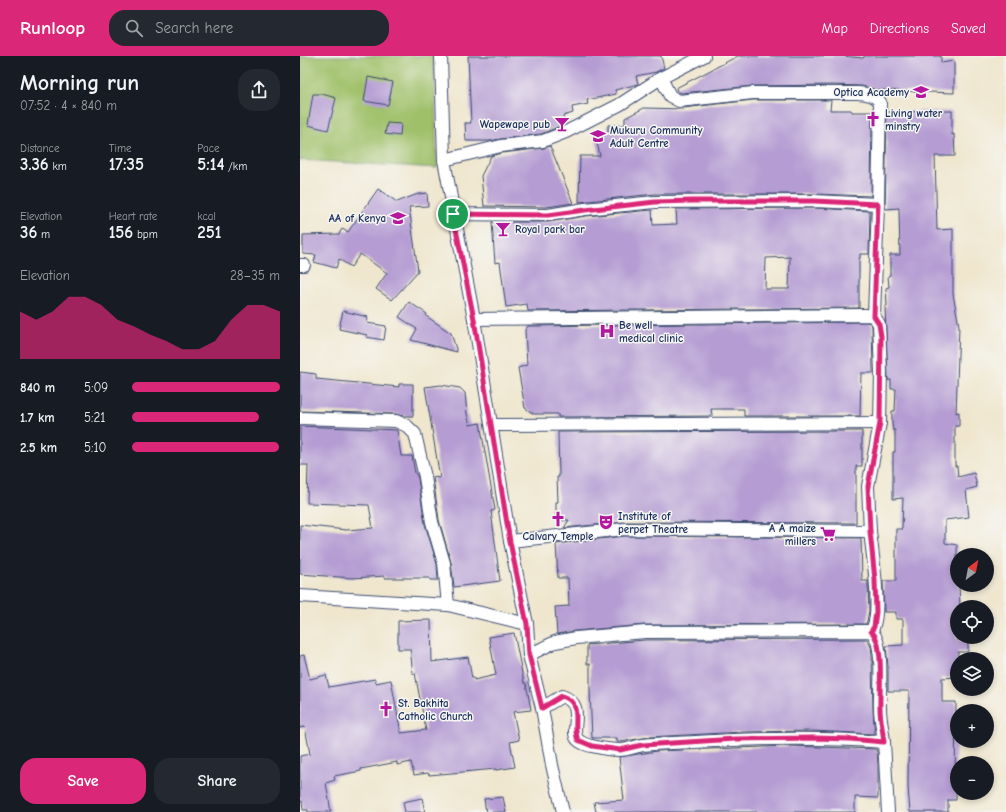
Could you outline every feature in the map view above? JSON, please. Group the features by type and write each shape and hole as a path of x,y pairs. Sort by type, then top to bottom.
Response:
{"street":[{"path":"441,56 444,160 474,319 510,542 527,624 529,655 542,708 552,765 563,812"},
{"path":"444,160 501,146 543,141 566,132 619,105 661,78 704,56"},
{"path":"661,78 670,96 679,101 753,93 858,93 876,96 880,102 874,316 879,324 881,336 880,423 868,486 876,612 874,627 871,631"},
{"path":"453,214 548,215 662,202 814,201 878,204"},
{"path":"474,319 874,316"},
{"path":"300,418 396,421 408,426 415,434 425,477 432,522 444,563 448,605"},
{"path":"492,425 880,423"},
{"path":"510,542 625,529 870,531"},
{"path":"300,596 448,605 527,624"},
{"path":"529,655 562,640 645,632 871,631 878,639 880,664 880,708 884,742 888,812"},
{"path":"542,708 562,696 567,698 572,703 576,712 576,735 578,740 592,746 620,750 642,745 735,739 822,738 884,742"}],"green space":[{"path":"300,56 434,56 437,168 300,160"}],"building":[{"path":"468,56 661,56 664,68 656,72 636,76 638,84 615,90 616,94 587,100 588,104 572,107 573,113 563,116 565,124 541,134 489,141 466,141 465,123 471,123"},
{"path":"738,56 842,56 864,58 864,56 941,56 941,63 954,61 954,93 877,90 862,86 833,85 753,86 681,93 677,91 676,88"},
{"path":"368,77 393,82 388,105 364,101"},
{"path":"313,94 322,94 336,98 328,130 308,125"},
{"path":"753,100 831,100 830,110 872,112 871,196 814,194 655,194 579,202 580,156 600,156 595,134 608,132 608,125 625,125 625,118 644,108 684,109 683,108"},
{"path":"952,111 952,135 954,134 955,156 935,156 937,230 953,229 953,294 959,326 956,413 959,412 959,426 955,426 955,466 957,466 958,477 974,473 977,487 966,490 969,517 945,520 945,543 957,545 957,548 950,548 950,592 959,592 960,600 950,600 950,644 968,644 968,652 950,652 950,677 942,678 942,702 956,702 956,704 950,704 950,748 955,748 955,756 950,756 950,800 948,800 948,812 910,812 908,787 909,691 888,691 886,646 903,645 903,619 896,619 896,612 884,612 883,581 896,581 896,529 902,529 903,498 893,499 893,452 895,452 895,430 893,430 892,424 892,411 895,411 896,389 891,389 891,380 888,380 885,306 887,306 886,288 889,287 888,276 890,275 890,255 900,255 899,208 885,209 887,112"},
{"path":"387,123 401,124 400,136 385,134"},
{"path":"550,146 573,203 547,207 484,206 481,176 491,156"},
{"path":"378,189 397,202 418,194 427,193 428,206 409,207 418,271 392,300 376,289 387,273 360,254 351,267 339,259 336,268 314,262 316,255 303,254 303,235 339,234 342,229 348,232"},
{"path":"814,208 870,211 869,254 860,254 859,258 859,308 528,311 527,304 506,307 500,262 495,263 492,222 548,222 586,216 652,210 653,225 677,224 676,209","holes":["790,257 789,289 765,289 766,258"]},
{"path":"409,302 451,333 457,352 411,340 417,329 399,317"},
{"path":"343,311 368,317 367,323 386,326 384,340 366,337 367,335 339,329"},
{"path":"870,323 872,326 873,373 861,373 860,416 744,416 744,409 711,409 712,416 558,417 558,414 534,414 525,408 518,368 527,365 525,330 528,326"},
{"path":"300,372 316,374 316,379 399,387 399,384 413,384 413,416 396,414 300,411"},
{"path":"441,385 460,388 465,393 467,414 470,425 480,423 495,510 491,511 500,581 454,587 451,562 439,520 433,477 440,478 425,387"},
{"path":"300,426 397,430 401,456 412,456 415,473 418,478 425,524 437,564 438,580 430,580 430,578 385,578 385,576 352,578 300,574 300,525 346,530 373,528 369,505 307,503 308,465 300,465"},
{"path":"862,431 862,466 856,466 856,523 625,522 564,528 569,520 556,520 556,502 558,502 557,477 559,477 558,432"},
{"path":"625,536 861,538 862,581 868,581 869,611 866,624 644,625 557,634 555,607 569,606 568,578 558,578 556,544"},
{"path":"431,620 432,662 468,657 472,678 474,678 474,680 496,675 489,637 514,633 531,710 513,712 519,740 510,742 515,767 496,770 429,775 428,773 414,775 411,762 397,765 397,762 361,769 361,771 334,776 335,780 326,783 331,812 308,812 308,810 303,810 302,801 300,802 300,756 310,754 305,727 300,728 300,656 304,655 310,679 326,675 329,687 375,679 376,683 391,680 401,733 426,730 415,673 413,674 410,649 398,649 398,621"},
{"path":"867,639 871,647 872,656 875,734 813,731 742,732 649,737 620,742 617,742 617,738 592,738 590,664 587,664 587,645 645,640"},
{"path":"790,746 876,749 878,764 878,798 855,797 855,812 596,812 594,802 624,800 619,757 657,751"},
{"path":"503,797 506,812 486,812 484,799"},
{"path":"422,798 425,812 405,812 403,802"}],"place":[{"name":"Optica Academy","path":"921,92"},
{"name":"Living water minstry","path":"873,119"},
{"name":"Wapewape pub","path":"562,124"},
{"name":"Mukuru Community Adult Centre","path":"598,136"},
{"name":"AA of Kenya","path":"398,218"},
{"name":"Royal park bar","path":"503,229"},
{"name":"Be well medical clinic","path":"607,331"},
{"name":"Calvary Temple","path":"558,519"},
{"name":"Institute of perpet Theatre","path":"606,522"},
{"name":"A A maize millers","path":"828,534"},
{"name":"St. Bakhita Catholic Church","path":"386,709"}],"route":[{"path":"692,201 814,201 878,204 874,316 879,324 881,336 880,423 868,486 876,612 874,627 871,631 878,639 880,664 880,708 884,742 815,738 735,739 642,745 620,750 592,746 578,740 576,735 576,712 572,703 567,698 562,696 542,708 529,655 527,624 510,542 474,319 453,214 548,215 655,202 692,201"}]}
